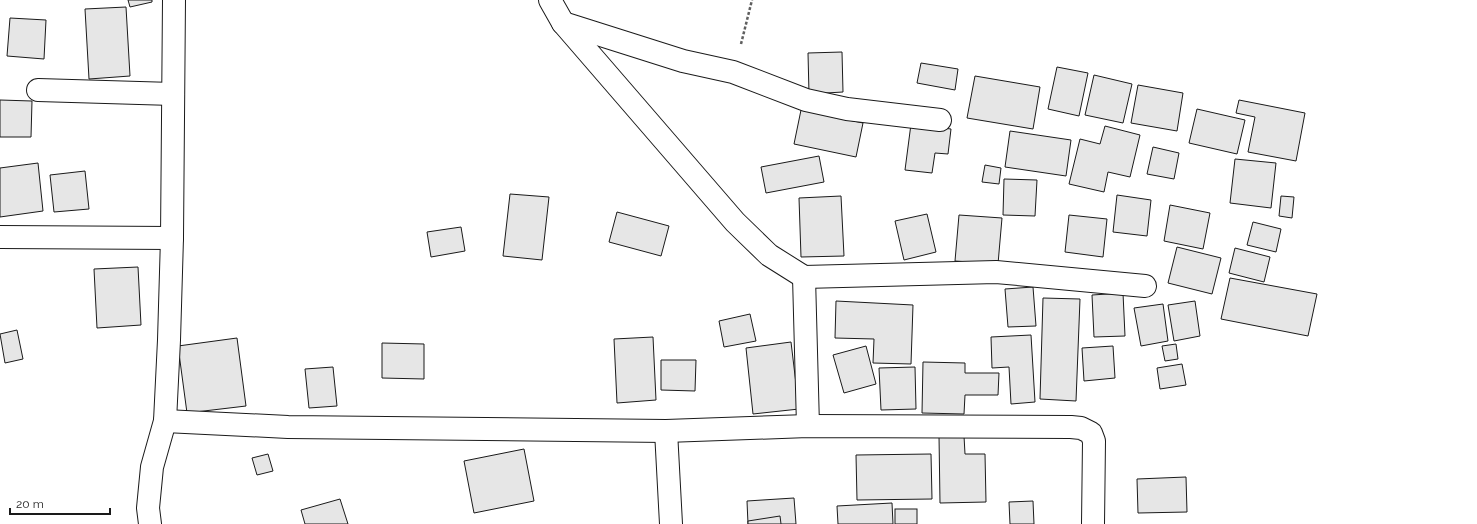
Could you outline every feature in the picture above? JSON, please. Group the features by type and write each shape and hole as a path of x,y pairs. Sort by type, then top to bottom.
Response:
{"street":[{"path":"150,524 148,508 152,467 165,421 169,340 172,238 174,0"},
{"path":"550,0 563,22 735,222 769,255 804,277 996,272 1145,286"},
{"path":"563,22 683,61 733,72 806,100 847,110 940,120"},
{"path":"38,90 173,94"},
{"path":"0,237 172,238"},
{"path":"804,277 808,426"},
{"path":"165,421 288,427 666,431 808,426 1081,428 1091,433 1094,441 1093,524"},
{"path":"666,431 671,524"}],"path":[{"path":"733,72 752,0"}],"building":[{"path":"128,0 152,0 152,2 130,7"},
{"path":"126,7 130,76 89,79 85,9"},
{"path":"10,18 46,20 44,59 7,56"},
{"path":"842,52 843,92 809,94 808,53"},
{"path":"921,63 958,69 955,90 917,83"},
{"path":"1057,67 1088,73 1079,116 1048,109"},
{"path":"1094,75 1132,84 1123,123 1085,115"},
{"path":"975,76 1040,87 1033,129 967,118"},
{"path":"1138,85 1183,93 1177,131 1131,123"},
{"path":"0,100 32,101 31,137 0,137"},
{"path":"1239,100 1305,113 1296,161 1248,152 1255,117 1236,113"},
{"path":"1197,109 1245,120 1237,154 1189,143"},
{"path":"801,110 863,123 856,157 794,144"},
{"path":"911,124 951,129 948,154 935,153 932,173 905,170"},
{"path":"1105,126 1140,135 1130,177 1108,172 1104,192 1069,184 1080,139 1100,144"},
{"path":"1010,131 1071,140 1066,176 1005,167"},
{"path":"1153,147 1179,153 1174,179 1147,174"},
{"path":"819,156 824,182 766,193 761,167"},
{"path":"1235,159 1276,163 1271,208 1230,203"},
{"path":"38,163 43,211 0,217 0,168"},
{"path":"985,165 1001,168 999,184 982,182"},
{"path":"85,171 89,209 54,212 50,175"},
{"path":"1004,179 1037,180 1035,216 1003,215"},
{"path":"510,194 549,197 542,260 503,256"},
{"path":"1117,195 1151,200 1147,236 1113,232"},
{"path":"841,196 844,256 801,257 799,198"},
{"path":"1281,196 1294,197 1292,218 1279,216"},
{"path":"1170,205 1210,213 1203,249 1164,241"},
{"path":"617,212 669,226 661,256 609,242"},
{"path":"927,214 936,252 904,260 895,221"},
{"path":"959,215 1002,218 998,264 955,261"},
{"path":"1069,215 1107,219 1103,257 1065,252"},
{"path":"1253,222 1281,229 1276,252 1247,245"},
{"path":"461,227 465,251 431,257 427,232"},
{"path":"1177,247 1221,258 1212,294 1168,283"},
{"path":"1235,248 1270,257 1264,282 1229,273"},
{"path":"138,267 141,325 97,328 94,269"},
{"path":"1230,278 1317,294 1308,336 1221,319"},
{"path":"1033,287 1036,326 1008,327 1005,289"},
{"path":"1123,293 1125,336 1094,337 1092,295"},
{"path":"1043,298 1080,299 1076,401 1040,399"},
{"path":"836,301 913,305 911,364 873,363 874,339 835,338"},
{"path":"1195,301 1200,336 1174,341 1168,305"},
{"path":"1163,304 1168,341 1141,346 1134,308"},
{"path":"750,314 756,341 724,347 719,321"},
{"path":"17,330 23,359 5,363 0,334"},
{"path":"1031,335 1035,402 1011,404 1009,367 992,368 991,337"},
{"path":"653,337 656,400 617,403 614,339"},
{"path":"237,338 246,406 187,413 178,346"},
{"path":"791,342 799,409 753,414 746,348"},
{"path":"382,343 424,344 424,379 382,378"},
{"path":"1176,344 1178,359 1165,361 1162,346"},
{"path":"866,346 876,384 844,393 833,355"},
{"path":"1113,346 1115,378 1084,381 1082,348"},
{"path":"661,360 696,360 695,391 661,390"},
{"path":"923,362 965,363 965,373 999,373 998,395 965,395 964,414 922,413"},
{"path":"1182,364 1186,385 1160,389 1157,368"},
{"path":"333,367 337,406 309,408 305,369"},
{"path":"915,367 916,409 881,410 879,368"},
{"path":"939,436 964,436 965,454 985,454 986,502 940,503"},
{"path":"524,449 534,501 474,513 464,461"},
{"path":"268,454 273,471 257,475 252,458"},
{"path":"931,454 932,499 857,500 856,455"},
{"path":"1186,477 1187,512 1138,513 1137,479"},
{"path":"794,498 796,524 748,524 747,501"},
{"path":"340,499 348,524 305,524 301,510"},
{"path":"1033,501 1034,524 1010,524 1009,502"},
{"path":"892,503 893,524 838,524 837,506"},
{"path":"895,509 917,509 917,524 895,524"},
{"path":"780,516 781,524 748,524 748,521"}]}
